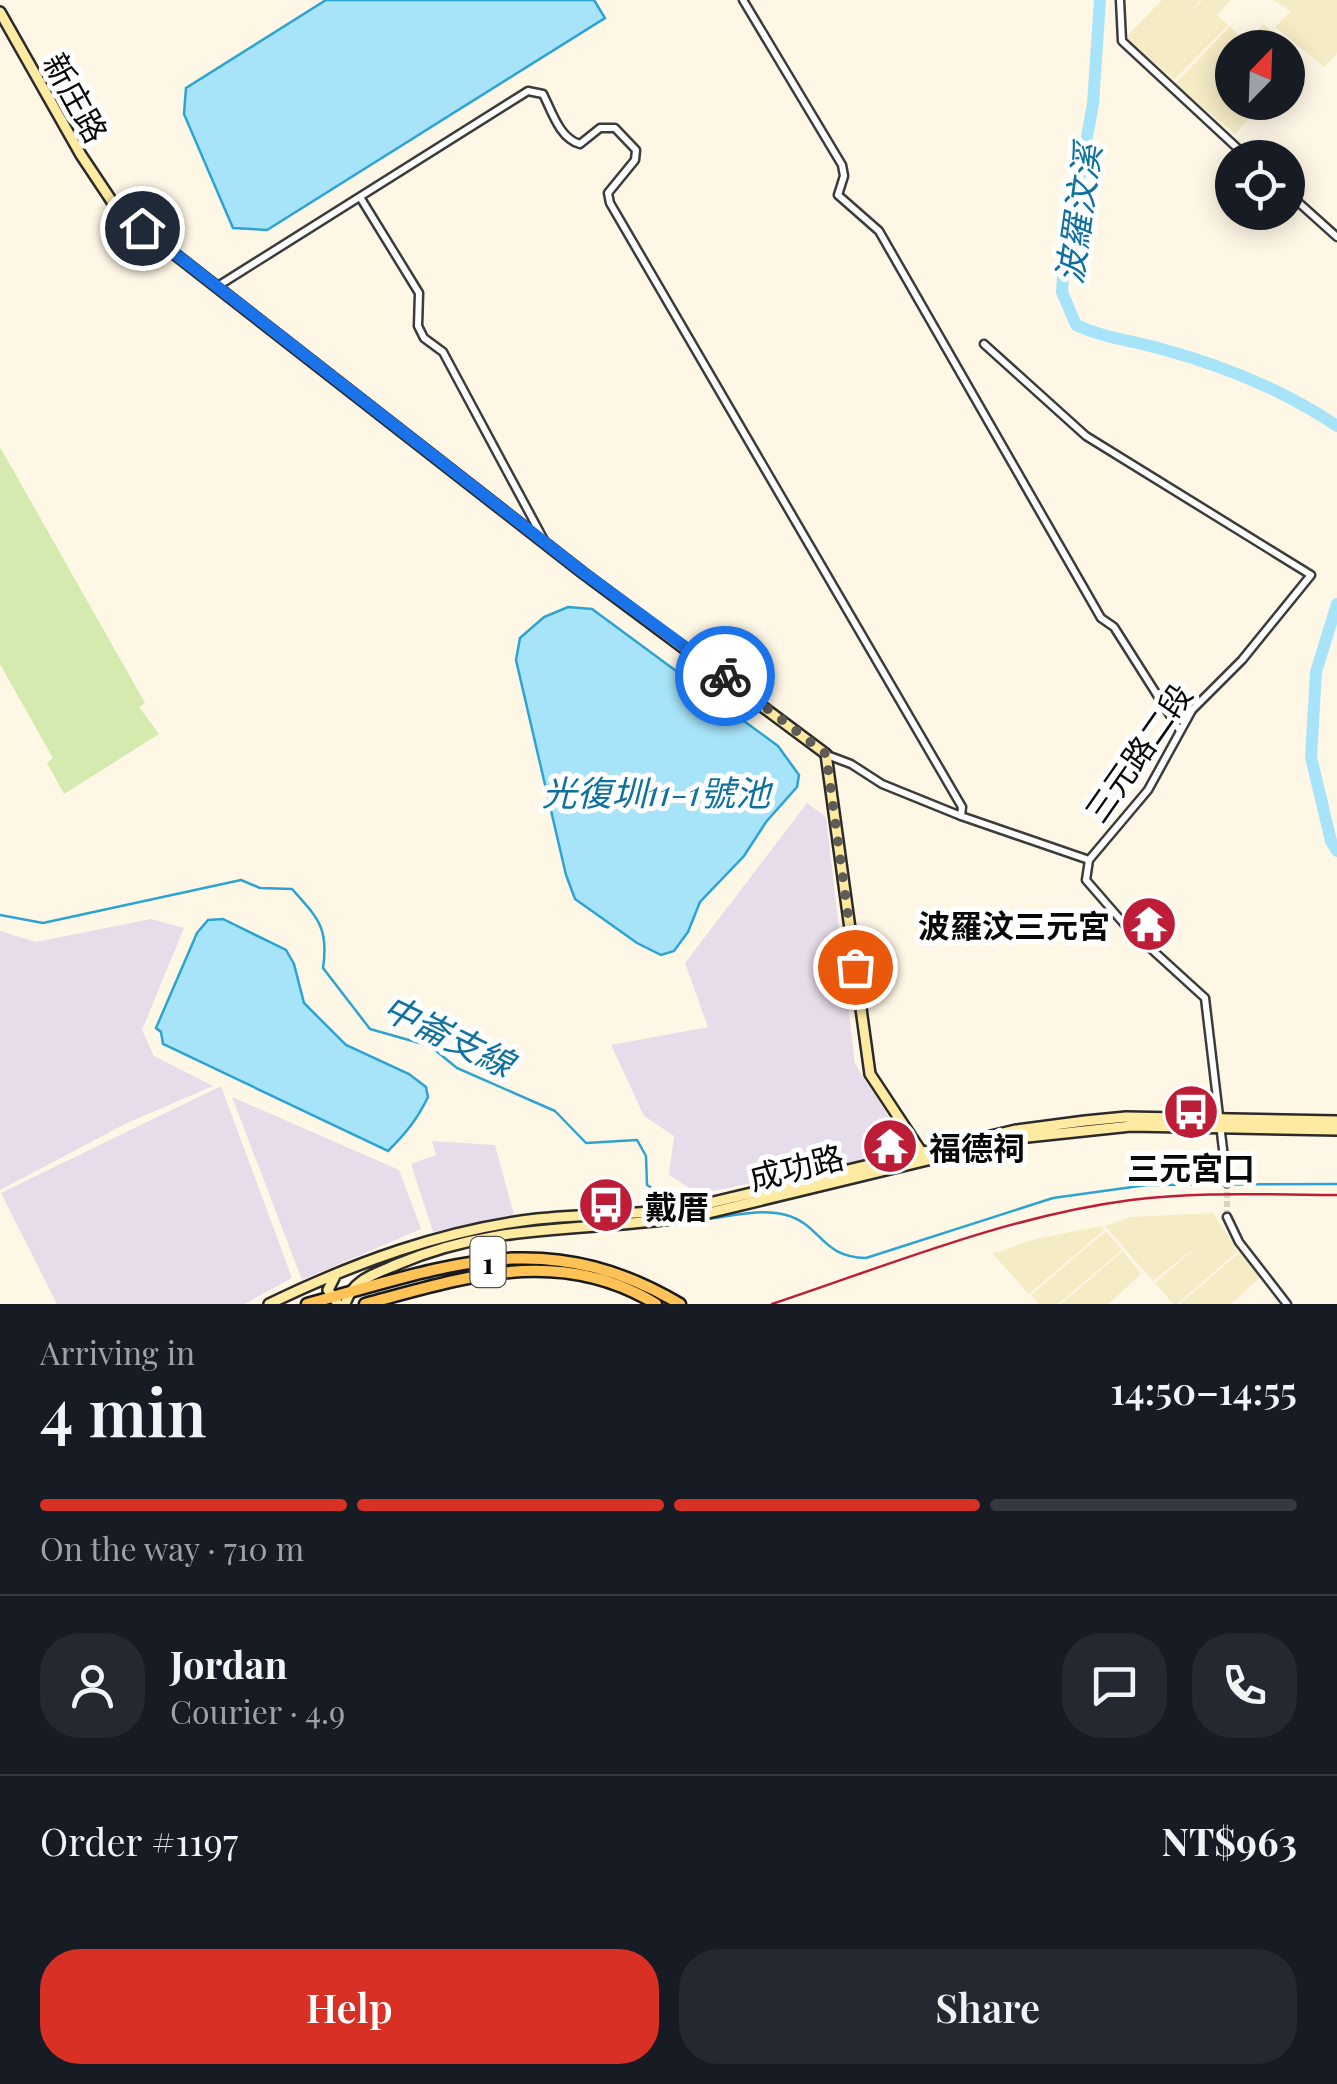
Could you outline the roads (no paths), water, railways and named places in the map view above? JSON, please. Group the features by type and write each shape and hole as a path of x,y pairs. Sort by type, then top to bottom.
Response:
{"main road":[{"name":"1","path":"307,1304 334,1301 350,1291 459,1264 534,1257 590,1263 680,1304"},
{"name":"1","path":"365,1304 461,1279 539,1268 625,1281 656,1304"}],"street":[{"path":"744,0 842,165 844,176 838,195 879,231 1101,618 1114,627 1181,732"},
{"path":"1120,0 1122,41 1229,140"},
{"name":"新庄路","path":"0,12 102,191 117,208 546,543 826,754"},
{"path":"218,286 528,91 543,94 566,138 574,144 580,144 600,128 616,128 636,150 634,160 608,193 610,203 962,806 961,816"},
{"path":"360,198 419,293 418,326 424,338 443,352 493,438 546,543"},
{"path":"1305,208 1337,237"},
{"name":"三元路二段","path":"984,344 1086,436 1311,575 1253,647 1192,710 1148,790 1089,860 1086,880 1126,926 1205,998 1218,1123"},
{"path":"925,1155 870,1074 826,754 852,764 882,784 961,816 1089,860"},
{"name":"成功路","path":"269,1304 428,1240 485,1227 574,1216 653,1214 1018,1138 1131,1126 1337,1121"},
{"path":"1218,1123 1227,1184"},
{"name":"成功路","path":"1218,1123 1337,1130"},
{"name":"成功路","path":"350,1291 362,1280 434,1248 484,1236 534,1228 700,1216 925,1155"},
{"path":"1228,1217 1239,1242 1287,1304"},
{"path":"334,1301 328,1290 336,1274"},
{"path":"346,1304 350,1291"}],"water":[{"path":"326,0 594,0 605,18 267,230 233,228 184,114 186,88"},
{"name":"光復圳11-1號池","path":"568,607 592,609 778,746 799,775 797,787 766,822 744,856 700,902 688,932 674,951 661,955 637,943 575,899 566,875 516,660 520,638 544,617"},
{"path":"223,919 286,950 294,964 304,1003 346,1045 409,1074 426,1087 428,1097 420,1113 388,1151 163,1044 156,1028 197,933 208,920"}],"waterway":[{"name":"波羅汶溪","path":"1100,0 1093,104 1064,262 1062,292 1076,325 1228,370 1295,401 1337,426"},
{"name":"波羅汶溪","path":"1337,604 1316,672 1311,757 1331,841 1337,851"},
{"name":"中崙支線","path":"0,915 43,923 241,880 260,888 292,889 320,924 323,968 370,1029 430,1046 457,1068 555,1111 586,1143 637,1140 646,1156 647,1185 668,1198"},
{"path":"707,1219 756,1212 786,1215 807,1226 839,1252 866,1258 1053,1198 1147,1185 1337,1184"}],"tunnel":[{"path":"1227,1183 1227,1217"}],"railway":[{"path":"772,1304 949,1243 1085,1207 1182,1195 1337,1195"}],"place":[{"name":"波羅汶三元宮","path":"1149,924"},
{"name":"三元宮口","path":"1191,1112"},
{"name":"福德祠","path":"890,1146"},
{"name":"戴厝","path":"606,1205"}]}
